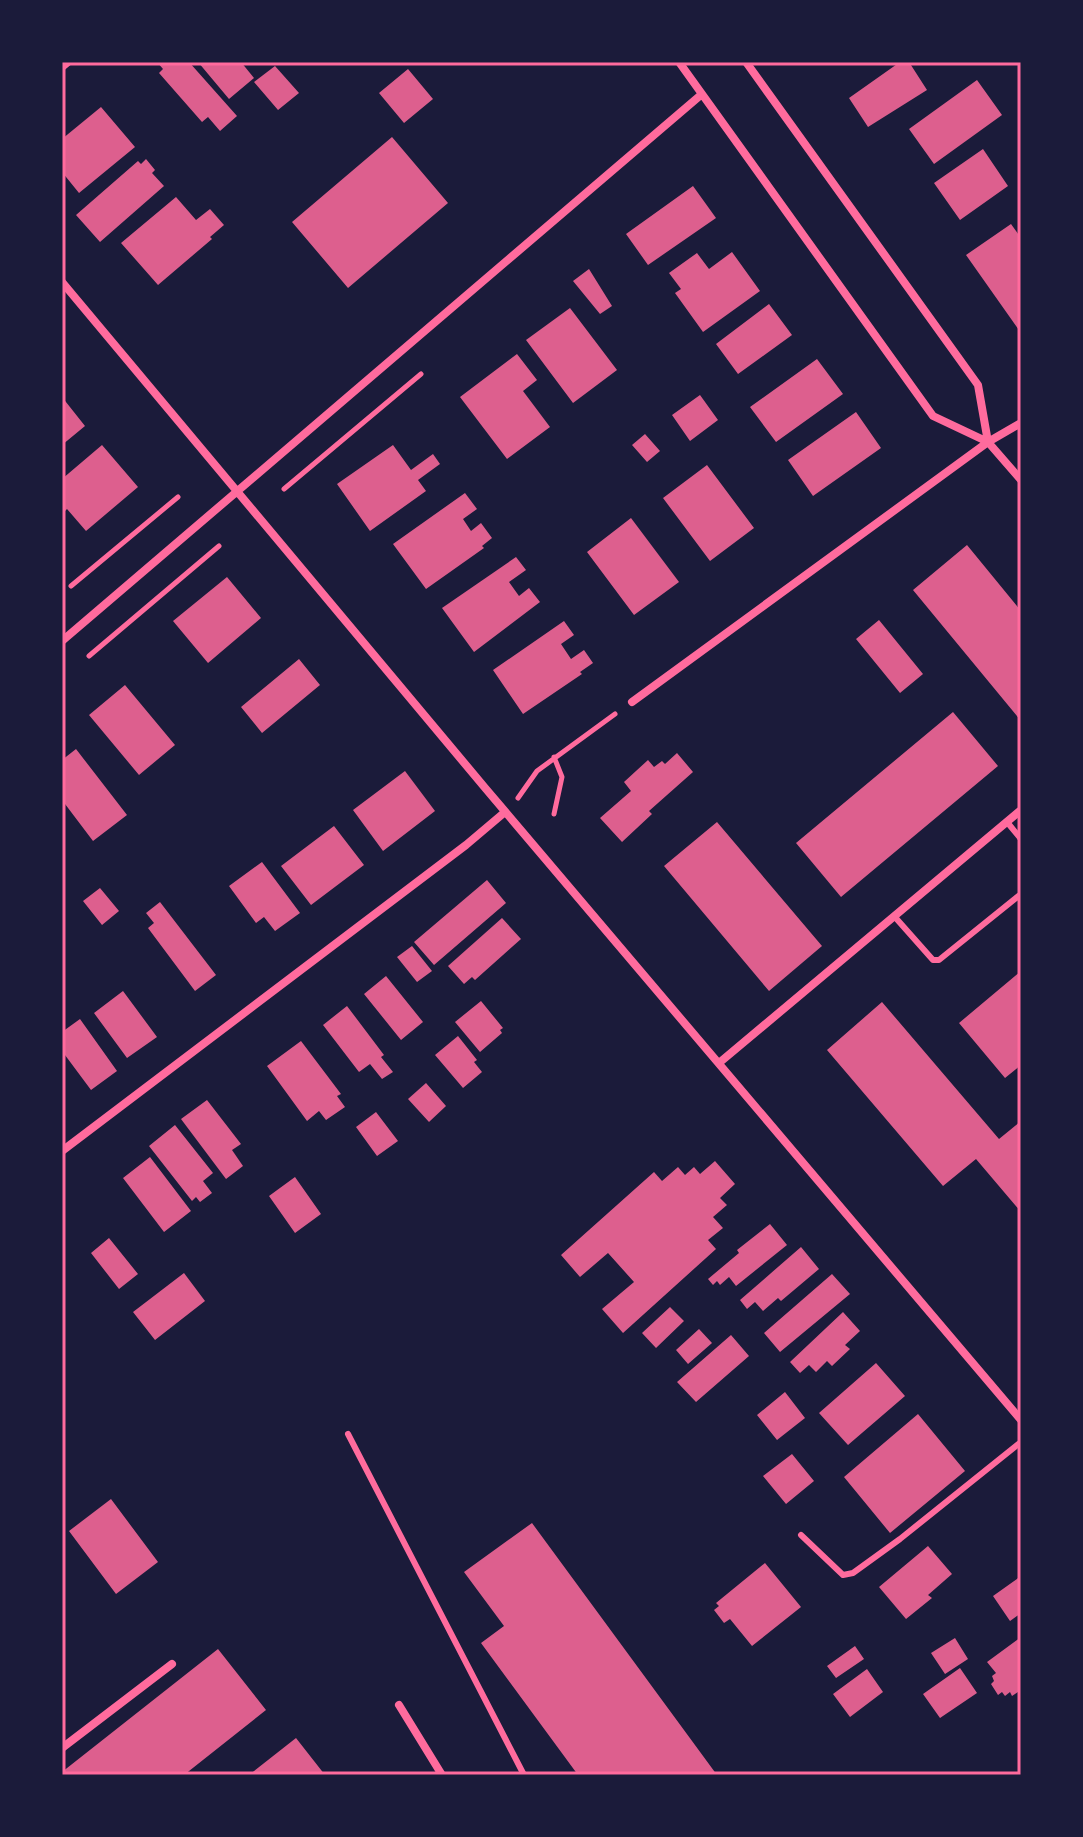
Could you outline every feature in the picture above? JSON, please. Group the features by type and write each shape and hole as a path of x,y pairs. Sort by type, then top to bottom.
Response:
{"street":[{"path":"62,67 68,62"},
{"path":"679,62 933,416 988,442 1021,480"},
{"path":"746,62 978,385 988,442"},
{"path":"62,641 702,94"},
{"path":"62,282 505,812 1021,1420"},
{"path":"632,702 988,442 1021,423"},
{"path":"719,1063 1021,810"},
{"path":"62,1151 466,845 505,812"},
{"path":"62,1748 172,1664"},
{"path":"399,1705 442,1775"}],"lane":[{"path":"1007,822 1021,839"},
{"path":"894,916 926,955 939,960 1021,894"},
{"path":"348,1434 524,1775"},
{"path":"801,1535 843,1575 853,1573 1021,1442"}],"path":[{"path":"284,489 421,374"},
{"path":"71,586 178,497"},
{"path":"89,656 219,546"},
{"path":"519,797 537,771 632,702"},
{"path":"554,757 562,777 554,814"}],"building":[{"path":"157,62 189,62 237,116 220,131 208,117 202,122 159,73 163,69"},
{"path":"198,62 241,62 254,78 229,99"},
{"path":"900,62 909,62 927,90 868,127 849,98"},
{"path":"275,66 299,93 278,110 254,82"},
{"path":"408,69 433,99 404,123 379,93"},
{"path":"977,80 1002,115 934,164 909,129"},
{"path":"101,107 135,147 79,193 62,172 62,139"},
{"path":"392,137 448,203 348,288 292,222"},
{"path":"983,149 1008,186 960,220 934,183"},
{"path":"146,159 155,170 152,173 164,186 100,242 76,215 138,161 141,164"},
{"path":"693,186 716,218 648,265 626,234"},
{"path":"176,197 196,220 210,209 224,225 158,285 121,243"},
{"path":"1011,224 1021,238 1021,333 966,255"},
{"path":"732,252 760,291 703,332 675,293 681,289 669,273 697,253 709,269"},
{"path":"589,269 612,306 600,314 573,281"},
{"path":"769,304 792,335 738,374 716,344"},
{"path":"570,308 617,370 573,403 526,340"},
{"path":"517,354 537,380 523,391 550,427 507,459 460,397"},
{"path":"817,359 843,394 776,442 750,407"},
{"path":"700,395 718,420 690,441 672,415"},
{"path":"62,397 85,426 62,445"},
{"path":"856,412 881,448 813,496 788,460"},
{"path":"645,434 660,451 647,462 632,445"},
{"path":"102,445 138,487 86,531 67,509 62,514 62,479"},
{"path":"393,445 411,470 433,454 440,464 418,480 426,491 370,531 337,484"},
{"path":"707,465 754,528 710,561 663,498"},
{"path":"465,493 477,509 463,519 471,531 481,523 492,538 482,546 484,548 426,589 393,544"},
{"path":"631,518 679,582 634,615 587,552"},
{"path":"967,545 1021,611 1021,721 913,590"},
{"path":"516,557 526,570 509,582 519,596 529,588 540,602 474,652 442,608"},
{"path":"227,577 261,618 208,663 173,621"},
{"path":"879,620 923,674 900,693 856,639"},
{"path":"564,621 574,635 561,644 571,659 584,650 593,663 580,672 582,674 523,714 493,670"},
{"path":"299,659 320,685 262,733 241,707"},
{"path":"125,685 175,745 139,775 89,715"},
{"path":"953,712 998,766 841,897 796,843"},
{"path":"76,749 127,815 93,841 62,800 62,760"},
{"path":"677,753 693,772 649,811 652,814 622,842 600,818 631,791 624,782 648,760 654,767 662,761 665,764"},
{"path":"405,771 435,811 383,851 353,810"},
{"path":"717,822 822,946 769,991 664,866"},
{"path":"334,826 364,865 311,905 281,866"},
{"path":"262,862 300,913 275,931 264,917 256,923 229,886"},
{"path":"487,880 506,903 434,965 414,942"},
{"path":"100,888 119,911 102,925 83,901"},
{"path":"160,902 216,975 195,991 148,928 154,923 146,913"},
{"path":"502,918 521,939 475,980 472,977 464,984 448,966"},
{"path":"412,946 432,971 417,982 397,957"},
{"path":"1021,971 1021,1065 1005,1078 959,1023"},
{"path":"386,976 423,1022 401,1040 364,994"},
{"path":"123,991 157,1037 127,1058 94,1013"},
{"path":"481,1001 503,1028 500,1030 502,1033 480,1052 455,1022"},
{"path":"882,1002 999,1139 1021,1121 1021,1212 976,1159 943,1186 827,1050"},
{"path":"347,1006 393,1072 382,1079 370,1064 359,1072 323,1025"},
{"path":"80,1019 117,1071 91,1090 62,1051 62,1032"},
{"path":"458,1036 477,1060 474,1062 482,1072 463,1088 435,1055"},
{"path":"301,1041 341,1094 337,1096 345,1107 326,1120 319,1111 307,1121 267,1066"},
{"path":"426,1083 446,1106 429,1122 408,1099"},
{"path":"207,1100 241,1144 232,1150 243,1166 226,1179 181,1119"},
{"path":"376,1112 398,1141 377,1156 356,1127"},
{"path":"175,1125 213,1173 203,1181 212,1193 200,1202 196,1197 192,1201 149,1146"},
{"path":"150,1157 191,1211 164,1232 123,1178"},
{"path":"715,1161 735,1184 720,1198 727,1205 713,1217 723,1228 708,1240 716,1249 623,1333 602,1309 634,1282 608,1253 580,1277 561,1255 654,1172 662,1181 678,1167 685,1175 694,1167 700,1174"},
{"path":"295,1177 321,1214 295,1233 269,1196"},
{"path":"770,1224 787,1245 736,1286 729,1277 720,1285 717,1281 713,1285 708,1279 739,1253 737,1250"},
{"path":"109,1238 138,1274 119,1289 91,1253"},
{"path":"801,1247 819,1269 781,1301 778,1298 763,1311 755,1302 747,1309 740,1300"},
{"path":"184,1273 205,1301 155,1340 133,1312"},
{"path":"832,1274 850,1294 780,1352 764,1333"},
{"path":"670,1307 684,1321 656,1348 642,1333"},
{"path":"843,1312 860,1331 845,1345 850,1349 832,1366 827,1361 816,1372 809,1365 800,1373 790,1362"},
{"path":"699,1329 712,1343 688,1364 676,1350"},
{"path":"731,1335 749,1356 696,1402 677,1382"},
{"path":"876,1363 905,1396 848,1445 819,1413"},
{"path":"785,1392 805,1418 777,1440 757,1415"},
{"path":"918,1414 965,1471 890,1533 844,1477"},
{"path":"792,1454 814,1481 786,1504 763,1476"},
{"path":"111,1499 158,1562 116,1594 69,1531"},
{"path":"532,1523 717,1775 578,1775 481,1643 504,1626 464,1572"},
{"path":"928,1546 952,1574 928,1595 932,1598 906,1619 879,1587"},
{"path":"765,1563 801,1607 752,1646 730,1619 724,1623 714,1610 719,1606 716,1603"},
{"path":"1021,1576 1021,1613 1010,1621 993,1596"},
{"path":"1021,1637 1021,1690 1012,1696 1010,1692 1005,1696 1002,1692 998,1695 991,1684 994,1681 992,1676 996,1673 987,1662"},
{"path":"955,1638 968,1659 945,1674 931,1653"},
{"path":"855,1646 864,1659 836,1678 827,1666"},
{"path":"218,1649 266,1710 184,1775 62,1775 62,1772"},
{"path":"960,1668 977,1693 940,1718 923,1694"},
{"path":"867,1669 883,1692 850,1717 833,1694"},
{"path":"296,1738 325,1775 249,1775"}]}
